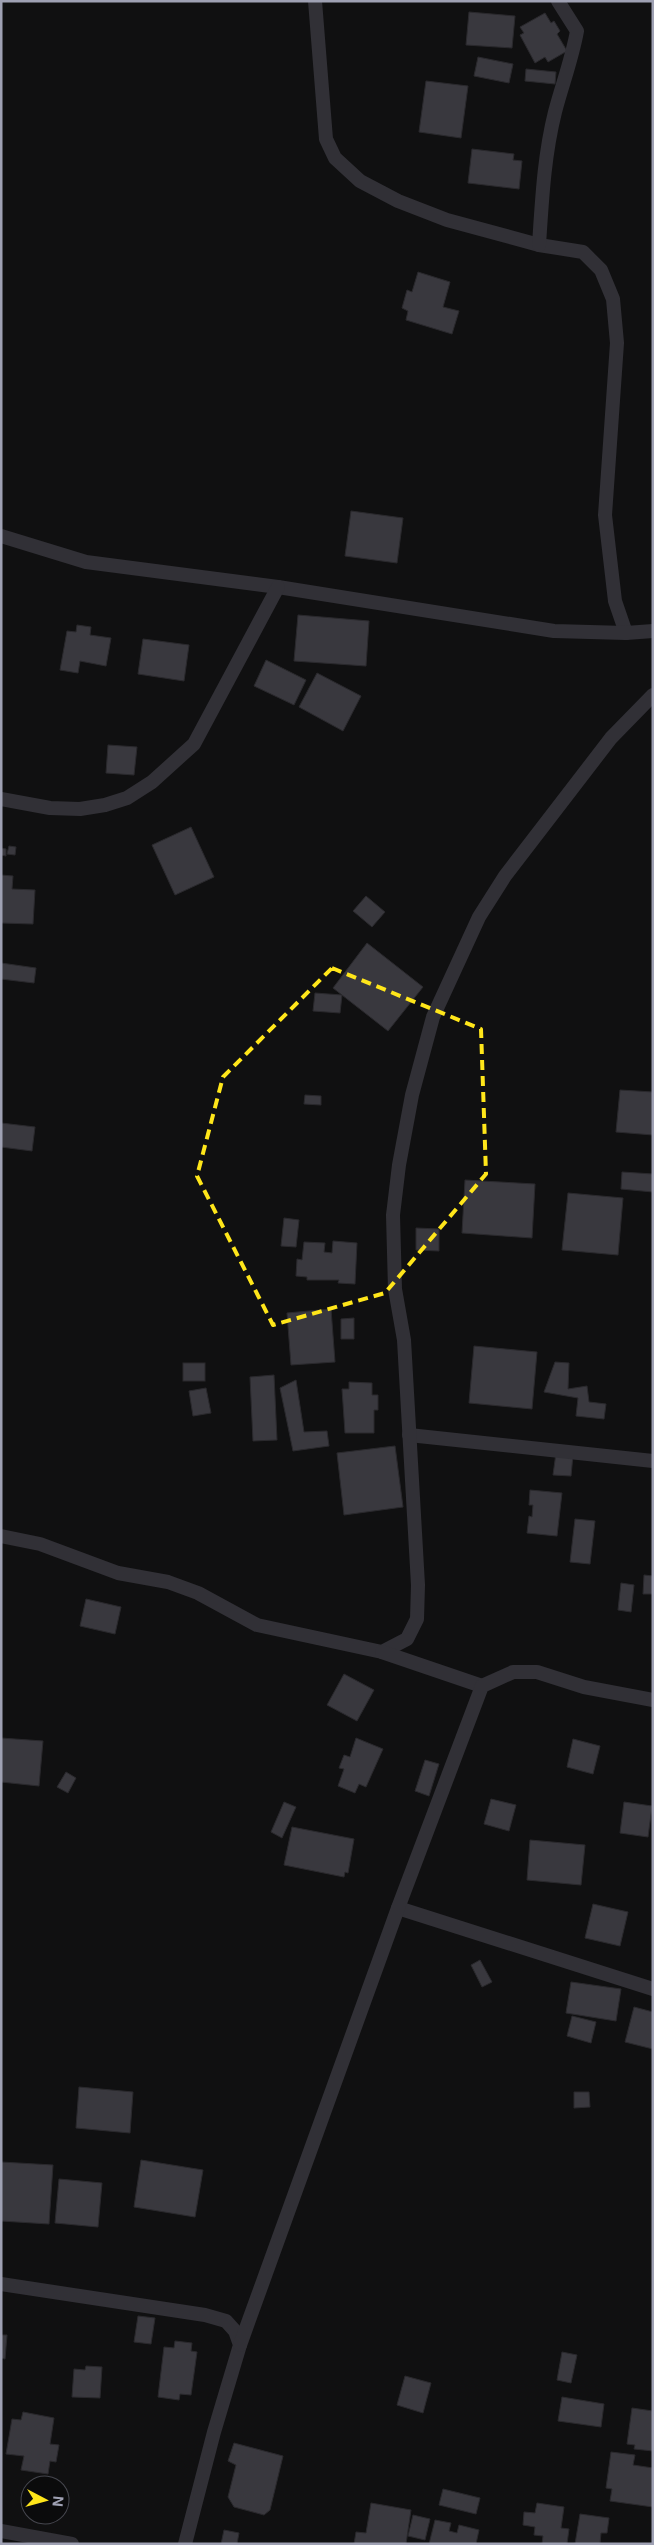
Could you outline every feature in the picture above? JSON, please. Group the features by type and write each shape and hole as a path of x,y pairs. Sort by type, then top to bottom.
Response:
{"street":[{"path":"315,1 326,139 335,158 360,181 398,201 447,220 538,245 583,252 600,270 613,300 617,343 605,514 615,601 626,633"},
{"path":"538,245 544,168 555,111 571,62 577,31 558,1"},
{"path":"1,536 86,562 278,587 554,631 626,633 653,630"},
{"path":"1,799 50,808 80,809 105,805 127,798 152,782 194,744 278,587"},
{"path":"382,1652 407,1639 417,1619 418,1586 404,1340 395,1289 393,1215 399,1165 412,1095 433,1017 479,917 505,876 611,738 653,695"},
{"path":"409,1435 653,1461"},
{"path":"1,1536 40,1544 118,1573 168,1582 198,1593 257,1625 382,1652 482,1686 513,1672 537,1672 584,1687 653,1700"},
{"path":"185,2544 214,2432 240,2346 398,1908 482,1686"},
{"path":"398,1908 653,1989"},
{"path":"1,2284 205,2315 226,2321 235,2331 240,2346"},
{"path":"1,2531 72,2544"}],"highlighted area":[{"path":"332,968 481,1029 486,1174 385,1293 273,1325 197,1176 223,1077"}],"building":[{"path":"469,12 515,16 512,48 466,45"},
{"path":"545,13 551,23 554,21 560,31 557,34 567,51 548,62 545,57 535,63 520,35 524,33 520,27"},
{"path":"478,57 513,64 509,83 474,76"},
{"path":"526,69 556,72 555,84 525,81"},
{"path":"426,81 468,86 461,138 419,132"},
{"path":"472,149 514,154 513,160 522,161 519,189 468,183"},
{"path":"418,272 450,282 443,307 459,311 452,334 406,320 408,311 402,308 407,290 412,292"},
{"path":"351,511 403,518 397,563 345,556"},
{"path":"298,615 369,621 366,666 294,661"},
{"path":"77,625 91,627 90,635 111,638 106,666 80,661 78,673 60,670 67,631 76,632"},
{"path":"143,639 189,645 184,681 138,674"},
{"path":"266,660 306,680 294,705 254,686"},
{"path":"317,673 361,696 343,731 299,707"},
{"path":"108,745 137,747 134,775 106,773"},
{"path":"191,827 214,877 175,895 152,845"},
{"path":"9,846 16,847 15,855 7,854"},
{"path":"1,848 6,849 6,856 1,855"},
{"path":"1,875 13,876 12,889 35,890 33,924 1,923"},
{"path":"366,896 385,912 372,927 353,911"},
{"path":"367,943 423,987 388,1031 333,988"},
{"path":"1,963 36,968 34,983 1,979"},
{"path":"315,993 342,995 340,1013 313,1011"},
{"path":"620,1090 653,1092 653,1135 616,1132"},
{"path":"305,1095 321,1096 321,1105 304,1104"},
{"path":"1,1123 35,1127 32,1151 1,1147"},
{"path":"622,1172 653,1174 653,1192 621,1189"},
{"path":"465,1180 535,1184 532,1238 462,1233"},
{"path":"568,1193 623,1198 618,1255 562,1250"},
{"path":"284,1218 299,1220 296,1247 281,1246"},
{"path":"416,1228 439,1229 439,1251 416,1250"},
{"path":"333,1241 357,1243 355,1284 338,1283 339,1280 307,1280 307,1277 296,1276 297,1259 302,1260 304,1242 325,1243 324,1252 332,1253"},
{"path":"331,1309 335,1362 291,1365 287,1313"},
{"path":"354,1318 354,1339 341,1339 341,1319"},
{"path":"474,1346 537,1352 532,1409 469,1403"},
{"path":"555,1362 569,1363 568,1389 587,1386 589,1402 606,1404 604,1419 576,1416 578,1398 544,1392"},
{"path":"183,1363 205,1363 205,1381 183,1381"},
{"path":"274,1375 277,1440 253,1441 250,1377"},
{"path":"296,1380 304,1432 327,1431 329,1446 293,1451 280,1388"},
{"path":"349,1382 372,1383 372,1395 378,1395 378,1410 374,1410 374,1433 345,1433 342,1389 349,1389"},
{"path":"206,1388 211,1413 193,1416 189,1391"},
{"path":"395,1446 403,1507 344,1515 337,1453"},
{"path":"556,1453 573,1455 571,1476 553,1475"},
{"path":"530,1490 562,1493 557,1536 527,1533 529,1516 532,1517 533,1505 529,1505"},
{"path":"575,1519 595,1521 590,1564 570,1562"},
{"path":"644,1575 653,1576 653,1594 643,1594"},
{"path":"621,1583 634,1585 631,1612 618,1610"},
{"path":"86,1599 121,1607 115,1634 80,1626"},
{"path":"344,1674 374,1690 357,1721 327,1705"},
{"path":"1,1738 43,1741 39,1786 1,1782"},
{"path":"356,1738 383,1749 366,1787 359,1784 355,1793 338,1786 344,1769 339,1768 344,1755 350,1757"},
{"path":"573,1739 600,1746 593,1774 567,1767"},
{"path":"425,1760 439,1764 429,1796 415,1791"},
{"path":"66,1772 76,1778 68,1793 57,1787"},
{"path":"491,1799 516,1805 509,1831 484,1824"},
{"path":"284,1802 296,1807 282,1838 271,1832"},
{"path":"624,1802 652,1806 648,1837 620,1833"},
{"path":"292,1827 354,1839 348,1873 345,1872 344,1877 284,1865"},
{"path":"530,1840 585,1845 581,1885 527,1880"},
{"path":"593,1904 628,1912 620,1946 585,1938"},
{"path":"480,1960 492,1982 482,1987 471,1965"},
{"path":"571,1982 621,1989 616,2021 566,2013"},
{"path":"634,2007 653,2012 653,2049 625,2042"},
{"path":"572,2016 596,2022 591,2043 567,2036"},
{"path":"79,2087 133,2092 130,2133 76,2128"},
{"path":"574,2092 589,2092 590,2107 574,2108"},
{"path":"141,2160 203,2170 195,2217 134,2207"},
{"path":"1,2162 53,2165 49,2224 1,2221"},
{"path":"59,2179 102,2183 98,2227 55,2223"},
{"path":"138,2316 155,2318 151,2344 134,2342"},
{"path":"1,2335 7,2335 5,2359 1,2358"},
{"path":"175,2341 192,2343 191,2351 197,2352 191,2395 180,2394 179,2400 158,2397 164,2347 174,2348"},
{"path":"562,2352 577,2355 571,2383 557,2380"},
{"path":"86,2366 102,2367 100,2398 72,2397 74,2369 85,2370"},
{"path":"405,2376 431,2383 423,2413 397,2405"},
{"path":"562,2397 604,2404 601,2427 558,2421"},
{"path":"632,2408 653,2411 653,2451 634,2449 635,2445 627,2444"},
{"path":"23,2412 54,2418 50,2444 59,2445 56,2462 50,2461 48,2474 21,2470 24,2456 6,2454 12,2419 21,2420"},
{"path":"234,2443 283,2456 270,2510 264,2515 234,2507 228,2497 236,2465 228,2461"},
{"path":"611,2452 635,2455 633,2465 653,2468 653,2507 610,2501 612,2489 606,2488"},
{"path":"443,2489 480,2498 476,2514 439,2505"},
{"path":"371,2503 411,2510 406,2544 354,2544 356,2532 366,2533"},
{"path":"537,2503 564,2507 561,2528 569,2529 567,2544 542,2544 543,2536 534,2535 535,2527 523,2525 524,2512 535,2513"},
{"path":"580,2514 609,2518 607,2533 601,2533 600,2544 575,2544"},
{"path":"413,2515 430,2519 425,2540 408,2536"},
{"path":"435,2520 451,2523 449,2531 457,2533 459,2525 479,2530 476,2544 429,2544"},
{"path":"224,2530 239,2533 237,2544 221,2544"}]}
